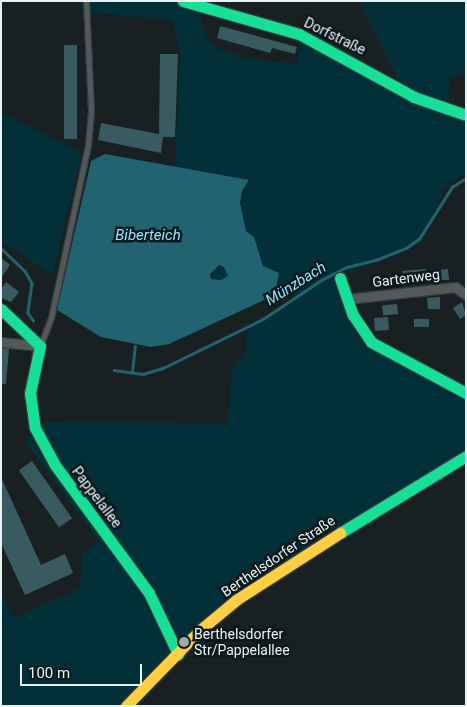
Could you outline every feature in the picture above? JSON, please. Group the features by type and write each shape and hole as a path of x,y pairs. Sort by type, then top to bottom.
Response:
{"street":[{"name":"Dorfstraße","path":"183,1 298,34 345,56 414,97 466,115"},
{"path":"340,278 361,329 371,342 383,351 466,392"},
{"name":"Gartenweg","path":"348,299 455,287 466,295"},
{"path":"1,309 40,346"},
{"path":"1,342 40,346"},
{"name":"Pappelallee","path":"40,346 30,393 35,428 55,465 149,594 178,654"},
{"name":"Berthelsdorfer Straße","path":"126,706 200,630 236,600 421,480 466,456"}],"lane":[{"path":"40,346 50,318 88,146 91,111 86,1"}],"shaded area":[{"path":"80,1 196,1 206,36 216,48 249,59 297,64 301,30 376,68 401,85 359,1 466,1 466,74 450,77 448,106 454,117 466,122 466,173 445,187 424,235 414,246 333,278 341,301 358,333 466,398 466,451 323,535 208,617 119,706 1,706 1,591 14,618 80,588 82,554 99,542 25,441 46,422 227,423 232,371 245,351 248,329 296,299 283,290 275,295 278,283 263,267 254,237 246,231 240,203 249,180 175,167 180,54 173,20 82,12"},
{"path":"1,113 82,153 52,275 1,241"},
{"path":"218,265 224,267 228,276 221,280 211,279 210,274"}],"water":[{"name":"Biberteich","path":"105,154 249,180 242,191 240,203 246,231 254,237 263,266 279,273 275,295 169,344 151,347 101,337 57,310 91,161","holes":["219,265 224,267 228,276 221,280 211,279 210,274"]}],"building":[{"path":"220,26 297,47 295,54 272,48 270,53 217,38"},
{"path":"64,45 77,45 77,139 64,139"},
{"path":"160,54 178,54 175,137 163,137 161,153 98,140 101,123 159,134"},
{"path":"1,258 10,265 1,278"},
{"path":"426,269 426,281 392,282 391,276 403,275 402,271"},
{"path":"448,269 449,280 439,280 439,270"},
{"path":"6,282 19,292 11,302 1,298 1,289"},
{"path":"440,297 440,309 428,309 427,298"},
{"path":"462,302 466,315 460,319 453,308"},
{"path":"397,304 398,314 383,316 382,306"},
{"path":"388,317 389,330 375,331 374,318"},
{"path":"414,319 429,319 429,327 414,327"},
{"path":"1,348 9,349 6,384 1,384"},
{"path":"32,461 72,518 59,528 19,470"},
{"path":"1,477 41,565 65,554 73,573 25,595 1,543"}],"waterway":[{"name":"Münzbach","path":"114,370 143,374 163,368 263,319 323,279 347,267 376,260 406,248 419,239 452,187 466,178"},
{"name":"Münzbach","path":"1,248 25,271 32,283 28,313 33,320"},
{"path":"132,373 135,346"}],"traffic: fast":[{"path":"183,1 299,34 414,97 466,115"},
{"path":"340,278 353,315 371,342 466,393"},
{"path":"1,309 40,346 30,393 35,428 55,465 149,593 178,654"},
{"path":"340,533 466,456"}],"traffic: slow":[{"path":"126,706 200,630 236,600 340,533"}],"place":[{"name":"Berthelsdorfer Str/Pappelallee","path":"184,642"}]}
